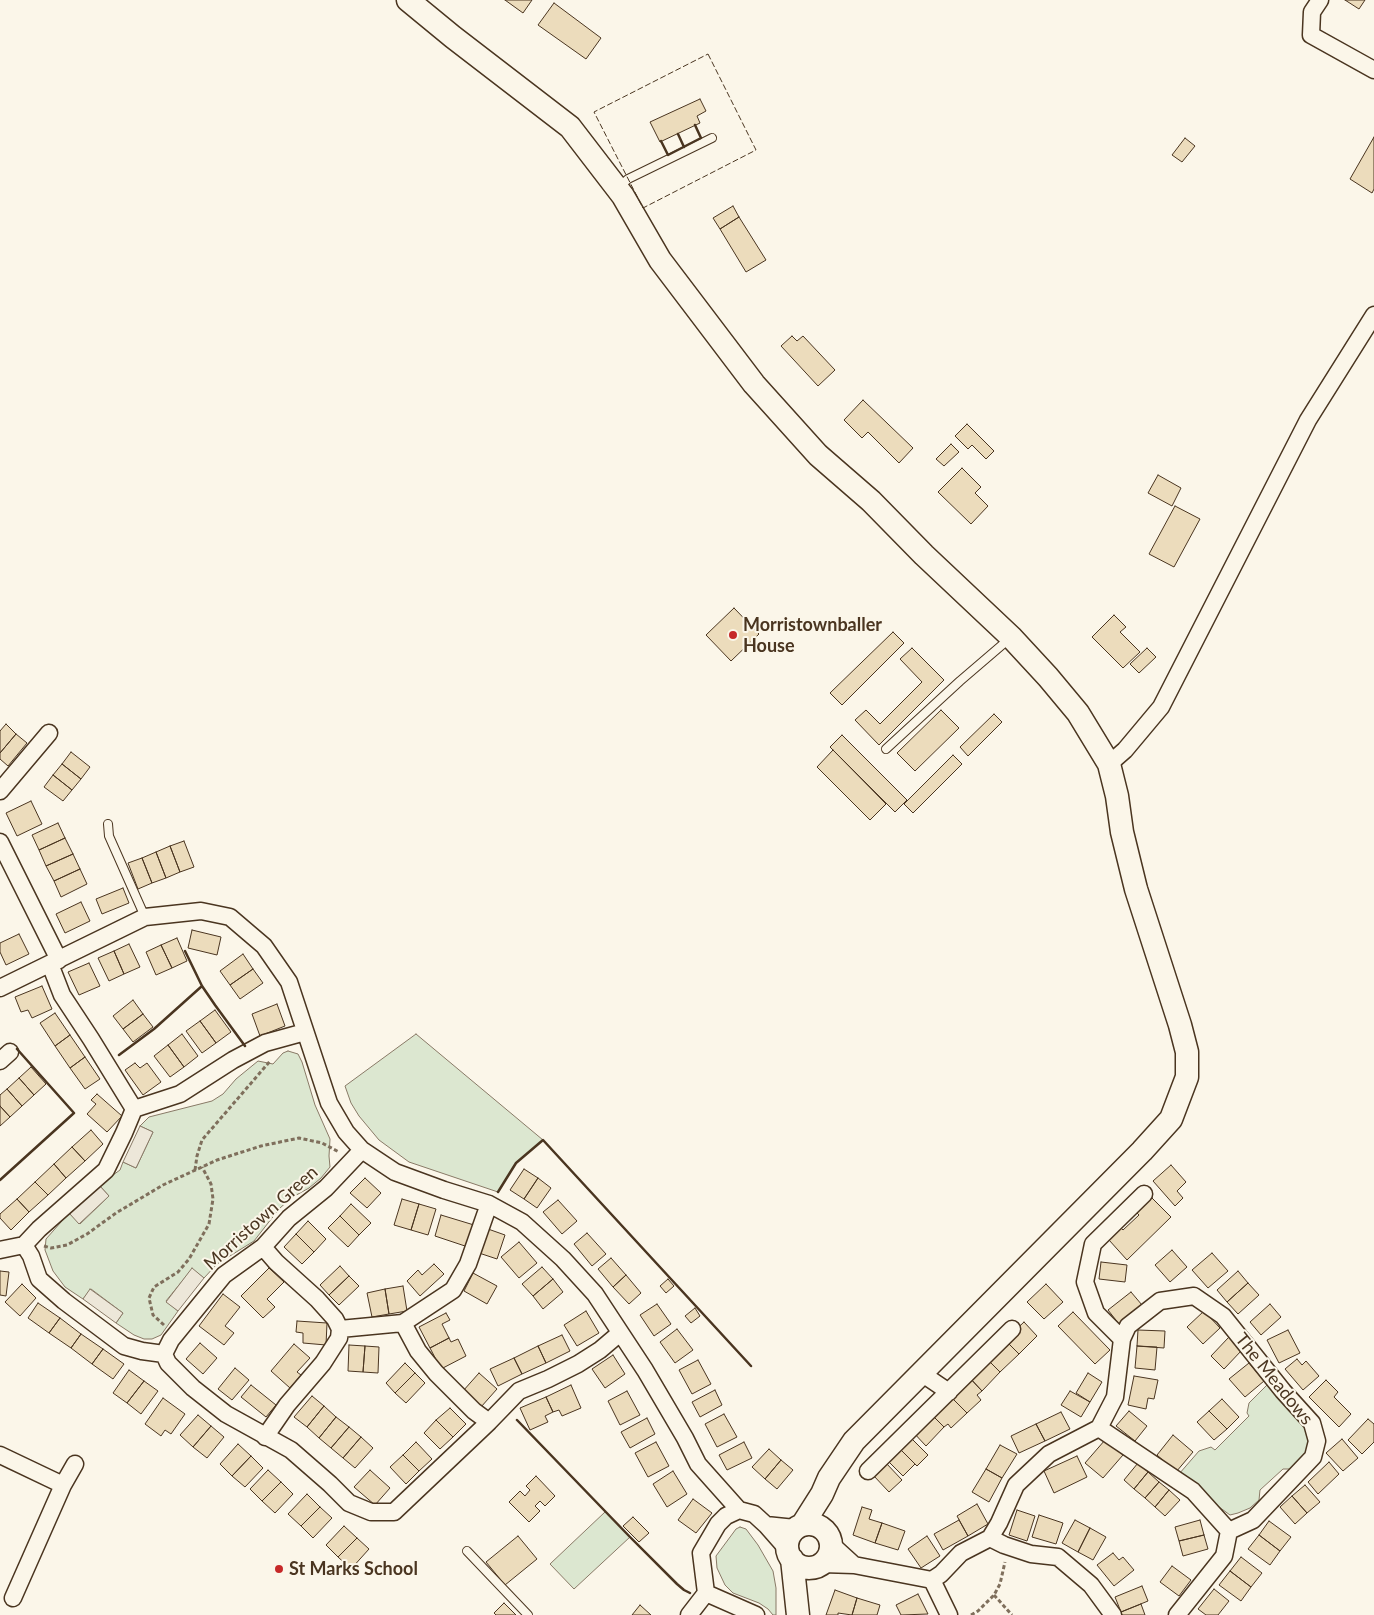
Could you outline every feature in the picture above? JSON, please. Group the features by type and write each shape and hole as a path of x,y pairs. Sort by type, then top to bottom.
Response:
{"street":[{"path":"408,0 570,127 618,188 660,260 754,384 818,455 871,501 924,555 1011,637 1048,677 1078,714 1109,764 1117,796 1122,832 1136,889 1187,1052 1187,1077 1171,1119 1142,1151 854,1441 829,1478 822,1494 788,1538 798,1615"},
{"path":"1320,0 1312,12 1311,35 1374,70"},
{"path":"1109,764 1125,750 1161,707 1308,420 1374,315"},
{"path":"0,791 49,733"},
{"path":"0,842 54,962 62,995 134,1109"},
{"path":"0,988 145,917 201,911 230,917 264,946 289,982 329,1103 358,1154 395,1172 489,1204 522,1222 563,1259 595,1294 650,1379 698,1464 739,1510 754,1514 802,1566 854,1565 932,1580 941,1574 961,1553 990,1538 1016,1485 1049,1454 1099,1428 1193,1491 1229,1530 1224,1556 1177,1615"},
{"path":"0,1250 26,1243 38,1229 106,1170 134,1109 180,1094 233,1060 265,1043 306,1032"},
{"name":"Morristown Green","path":"164,1354 174,1336 224,1275 263,1247 288,1218 326,1188 358,1154"},
{"path":"1122,1339 1096,1313 1085,1282 1093,1244 1144,1194"},
{"path":"340,1328 403,1323 453,1290 468,1264 489,1204"},
{"path":"26,1243 39,1279 70,1306 124,1346 164,1354 168,1363 193,1388 226,1414 291,1450 349,1503 371,1512 394,1512 520,1391 578,1364 600,1350 620,1333"},
{"path":"263,1247 276,1262 317,1299 335,1319 340,1328 339,1338 323,1363 287,1405 265,1437"},
{"name":"The Meadows","path":"1099,1428 1115,1398 1122,1339 1128,1326 1160,1301 1194,1296 1223,1316 1283,1391 1312,1423 1317,1441 1313,1457 1253,1520 1229,1530"},
{"path":"403,1323 418,1351 436,1373 474,1411 488,1422"},
{"path":"868,1471 1012,1329"},
{"path":"920,1373 949,1392"},
{"path":"0,1455 63,1484"},
{"path":"13,1598 63,1484 75,1464"},
{"path":"796,1589 829,1555 822,1494"},
{"path":"689,1615 706,1593 700,1553 718,1524 726,1516 739,1510"},
{"path":"766,1525 799,1526 815,1524 854,1565"},
{"path":"990,1538 1031,1554 1058,1557 1091,1585 1113,1615"},
{"path":"932,1580 949,1615"},
{"path":"706,1593 756,1615"}],"lane":[{"path":"618,188 628,179 712,138"},
{"path":"886,749 1011,637"},
{"path":"108,824 109,836 145,917"},
{"path":"467,1551 528,1615"}],"path":[{"path":"195,1171 202,1140 271,1060 284,1038"},
{"path":"26,1243 51,1248 67,1245 88,1234 116,1213 163,1185 217,1160 261,1146 299,1138 358,1154"},
{"path":"174,1336 153,1315 149,1298 154,1287 178,1272 189,1259 209,1224 213,1199 211,1184 202,1167"},
{"path":"971,1615 978,1611 994,1594 1000,1584 1007,1546"},
{"path":"994,1594 1012,1615"}],"green space":[{"path":"416,1034 543,1140 516,1163 498,1192 409,1162 379,1140 351,1103 345,1086"},
{"path":"288,1051 298,1054 302,1062 315,1105 330,1139 330,1167 321,1178 309,1188 291,1198 279,1209 254,1241 217,1264 204,1278 192,1269 166,1301 178,1311 161,1335 152,1339 144,1339 134,1335 116,1323 123,1313 91,1289 83,1299 65,1287 53,1271 45,1250 46,1239 69,1213 80,1224 109,1196 99,1185 120,1170 123,1162 136,1168 153,1132 140,1126 149,1117 212,1101 223,1094 236,1079 258,1061 273,1064 283,1053"},
{"path":"1269,1383 1304,1422 1310,1443 1306,1456 1298,1464 1290,1469 1283,1469 1260,1490 1259,1500 1250,1508 1230,1515 1215,1504 1203,1490 1179,1474 1199,1451 1211,1447 1215,1450 1249,1416 1247,1413 1249,1403"},
{"path":"605,1512 630,1537 574,1589 550,1564"},
{"path":"740,1527 746,1529 758,1545 773,1571 776,1588 776,1615 773,1615 759,1603 733,1593 725,1585 717,1568 716,1556 736,1529"}],"shaded area":[{"path":"140,1126 153,1132 136,1168 123,1162"},
{"path":"99,1185 109,1196 79,1224 69,1213"},
{"path":"192,1268 204,1278 178,1311 166,1302"},
{"path":"90,1289 123,1313 116,1323 83,1299"}],"building":[{"path":"505,0 532,0 523,13"},
{"path":"1345,0 1365,0 1359,9"},
{"path":"554,3 601,38 586,59 538,25"},
{"path":"700,99 706,111 697,116 700,123 660,142 650,122"},
{"path":"1374,137 1374,189 1372,193 1350,179"},
{"path":"1185,138 1195,146 1182,162 1172,155"},
{"path":"733,206 739,217 720,229 713,218"},
{"path":"739,217 766,260 746,272 720,229"},
{"path":"792,336 797,341 803,336 835,370 818,386 781,346"},
{"path":"863,400 913,448 899,463 868,432 862,438 844,420"},
{"path":"967,424 994,451 986,459 972,445 968,449 955,436"},
{"path":"951,444 959,452 944,466 936,459"},
{"path":"962,468 981,487 975,493 988,506 971,524 938,492"},
{"path":"1158,475 1181,488 1172,506 1148,493"},
{"path":"1175,506 1200,519 1174,567 1149,554"},
{"name":"Morristownballer House","path":"734,608 759,634 731,661 706,635"},
{"path":"1114,615 1126,627 1120,632 1140,652 1123,668 1092,637"},
{"path":"893,632 904,643 842,705 830,693"},
{"path":"912,648 944,680 879,745 855,720 866,710 880,724 922,682 900,659"},
{"path":"1147,648 1156,657 1139,673 1130,664"},
{"path":"941,710 959,728 915,771 897,753"},
{"path":"994,714 1002,722 968,756 960,747"},
{"path":"6,724 16,734 0,753 0,731"},
{"path":"16,734 27,743 8,766 0,759 0,753"},
{"path":"842,735 907,800 895,812 830,747"},
{"path":"833,750 886,804 870,820 817,767"},
{"path":"71,752 90,767 81,779 62,764"},
{"path":"953,755 962,764 913,813 904,804"},
{"path":"62,764 81,779 72,790 53,775"},
{"path":"53,775 72,790 63,801 44,787"},
{"path":"31,801 42,824 17,836 6,813"},
{"path":"58,823 65,838 39,850 32,835"},
{"path":"65,838 73,854 46,866 39,850"},
{"path":"184,841 194,867 180,872 170,846"},
{"path":"170,846 180,872 166,878 156,852"},
{"path":"156,852 166,878 152,883 142,858"},
{"path":"73,854 80,869 54,881 46,866"},
{"path":"142,858 152,883 138,889 128,863"},
{"path":"80,869 87,884 61,897 54,881"},
{"path":"123,888 129,903 102,914 96,899"},
{"path":"81,902 90,921 65,933 56,914"},
{"path":"192,930 221,937 217,955 188,948"},
{"path":"19,934 29,954 6,965 0,952 0,943"},
{"path":"177,938 187,961 172,968 161,945"},
{"path":"129,944 140,967 124,974 114,951"},
{"path":"161,945 172,968 156,975 146,952"},
{"path":"114,951 124,974 109,981 98,958"},
{"path":"243,954 253,969 230,985 220,971"},
{"path":"89,963 100,986 79,995 68,972"},
{"path":"253,969 263,983 240,999 230,985"},
{"path":"42,986 52,1009 32,1018 28,1010 21,1012 15,997"},
{"path":"133,1000 143,1014 123,1029 113,1016"},
{"path":"277,1004 285,1026 260,1036 252,1014"},
{"path":"215,1010 231,1032 216,1043 200,1021"},
{"path":"55,1013 70,1035 55,1046 40,1023"},
{"path":"143,1014 153,1027 133,1042 123,1029"},
{"path":"200,1021 216,1043 202,1053 186,1031"},
{"path":"182,1034 198,1056 184,1067 168,1045"},
{"path":"70,1035 85,1057 70,1068 55,1046"},
{"path":"168,1045 184,1067 170,1077 154,1056"},
{"path":"85,1057 100,1079 85,1089 70,1068"},
{"path":"135,1063 140,1068 147,1063 161,1082 143,1095 125,1070"},
{"path":"31,1067 46,1084 34,1095 19,1078"},
{"path":"19,1078 34,1095 22,1106 7,1089"},
{"path":"7,1089 22,1106 10,1117 0,1106 0,1095"},
{"path":"97,1094 122,1116 107,1132 87,1114 96,1104 91,1100"},
{"path":"0,1106 10,1117 0,1126"},
{"path":"91,1130 103,1144 85,1161 72,1147"},
{"path":"72,1147 85,1161 66,1178 54,1164"},
{"path":"54,1164 66,1178 48,1195 35,1182"},
{"path":"1171,1165 1186,1182 1177,1191 1183,1198 1175,1206 1153,1181"},
{"path":"524,1169 538,1178 524,1199 510,1190"},
{"path":"365,1178 381,1193 367,1208 350,1193"},
{"path":"538,1178 551,1188 537,1208 524,1199"},
{"path":"35,1182 48,1195 29,1212 17,1199"},
{"path":"1152,1198 1171,1217 1127,1260 1109,1240 1121,1228 1123,1230 1139,1215 1137,1213"},
{"path":"17,1199 29,1212 11,1230 0,1218 0,1214"},
{"path":"402,1199 419,1204 411,1230 394,1225"},
{"path":"558,1200 577,1221 562,1234 543,1212"},
{"path":"351,1204 371,1223 359,1235 340,1216"},
{"path":"419,1204 436,1209 428,1235 411,1230"},
{"path":"441,1215 474,1225 468,1247 435,1236"},
{"path":"340,1216 359,1235 348,1247 328,1228"},
{"path":"308,1221 326,1239 314,1252 296,1234"},
{"path":"488,1229 505,1235 497,1259 479,1253"},
{"path":"587,1233 606,1254 592,1266 574,1244"},
{"path":"296,1234 314,1252 302,1264 284,1247"},
{"path":"519,1242 537,1263 519,1278 501,1257"},
{"path":"1172,1250 1187,1267 1170,1282 1155,1265"},
{"path":"1212,1253 1228,1271 1208,1288 1192,1270"},
{"path":"611,1258 626,1275 613,1287 598,1269"},
{"path":"1101,1262 1127,1265 1125,1282 1099,1279"},
{"path":"434,1264 444,1274 420,1296 407,1281 418,1270 422,1275"},
{"path":"340,1266 349,1276 329,1295 320,1285"},
{"path":"542,1267 553,1279 533,1296 522,1284"},
{"path":"269,1268 284,1282 267,1299 275,1307 263,1318 241,1296"},
{"path":"0,1271 9,1272 6,1296 0,1295"},
{"path":"1238,1271 1248,1283 1227,1302 1217,1290"},
{"path":"473,1273 497,1286 487,1304 464,1291"},
{"path":"626,1275 641,1293 629,1304 613,1287"},
{"path":"349,1276 359,1286 339,1305 329,1295"},
{"path":"553,1279 563,1292 543,1309 533,1296"},
{"path":"668,1279 674,1286 666,1293 660,1286"},
{"path":"1248,1283 1259,1295 1238,1314 1227,1302"},
{"path":"22,1284 36,1298 20,1316 5,1302"},
{"path":"1046,1284 1063,1302 1044,1319 1027,1302"},
{"path":"403,1286 407,1311 389,1314 385,1289"},
{"path":"385,1289 389,1314 372,1317 367,1293"},
{"path":"1131,1292 1142,1305 1119,1324 1108,1310"},
{"path":"223,1294 240,1307 225,1326 234,1333 224,1345 199,1326"},
{"path":"38,1303 60,1318 49,1333 28,1318"},
{"path":"657,1304 671,1324 654,1336 640,1315"},
{"path":"1270,1304 1281,1317 1261,1335 1250,1322"},
{"path":"695,1308 700,1316 691,1323 685,1316"},
{"path":"586,1311 599,1333 577,1346 564,1325"},
{"path":"1204,1311 1220,1328 1203,1344 1187,1327"},
{"path":"1073,1312 1110,1350 1095,1364 1058,1326"},
{"path":"446,1313 450,1320 442,1324 449,1338 430,1348 419,1327"},
{"path":"60,1318 81,1334 71,1348 49,1333"},
{"path":"297,1321 327,1323 326,1345 303,1343 303,1333 296,1332"},
{"path":"1024,1322 1037,1336 1019,1354 1005,1340"},
{"path":"677,1329 693,1350 675,1363 660,1342"},
{"path":"1138,1330 1165,1331 1164,1348 1137,1346"},
{"path":"1288,1330 1300,1353 1279,1363 1267,1340"},
{"path":"81,1334 103,1349 92,1364 71,1348"},
{"path":"562,1335 570,1351 546,1363 538,1346"},
{"path":"1229,1337 1242,1350 1224,1369 1211,1356"},
{"path":"449,1338 451,1342 458,1339 466,1356 441,1369 430,1348"},
{"path":"1005,1340 1019,1354 1000,1372 986,1358"},
{"path":"200,1343 217,1358 203,1374 186,1359"},
{"path":"294,1344 310,1358 297,1372 301,1375 290,1388 271,1371"},
{"path":"349,1345 365,1346 363,1372 348,1371"},
{"path":"365,1346 379,1347 378,1373 363,1372"},
{"path":"538,1346 546,1363 522,1374 514,1358"},
{"path":"1137,1346 1157,1347 1155,1370 1135,1368"},
{"path":"103,1349 124,1364 113,1379 92,1364"},
{"path":"613,1355 625,1374 605,1388 592,1369"},
{"path":"514,1358 522,1374 498,1386 490,1369"},
{"path":"986,1358 1000,1372 982,1391 968,1376"},
{"path":"1297,1359 1302,1365 1306,1361 1319,1376 1303,1390 1285,1369"},
{"path":"698,1360 711,1384 692,1394 679,1370"},
{"path":"405,1363 415,1373 395,1393 386,1383"},
{"path":"1249,1363 1264,1381 1245,1397 1229,1379"},
{"path":"235,1368 249,1380 232,1400 218,1389"},
{"path":"129,1370 144,1381 127,1403 113,1393"},
{"path":"415,1373 425,1383 406,1403 395,1393"},
{"path":"479,1373 497,1389 481,1407 463,1391"},
{"path":"1088,1373 1102,1382 1090,1402 1076,1393"},
{"path":"968,1376 982,1391 977,1395 981,1400 967,1413 949,1395"},
{"path":"1134,1376 1158,1380 1154,1399 1148,1398 1146,1409 1128,1405"},
{"path":"1326,1380 1338,1392 1334,1397 1351,1414 1339,1427 1309,1397"},
{"path":"144,1381 158,1391 141,1414 127,1403"},
{"path":"251,1385 276,1405 266,1417 241,1397"},
{"path":"571,1385 581,1408 562,1416 559,1410 553,1412 546,1397"},
{"path":"715,1390 722,1405 700,1417 692,1402"},
{"path":"627,1391 640,1415 620,1425 608,1401"},
{"path":"1070,1391 1090,1402 1081,1417 1061,1405"},
{"path":"949,1395 967,1413 951,1428 948,1424 944,1427 930,1413"},
{"path":"312,1396 324,1406 307,1427 294,1417"},
{"path":"546,1397 553,1412 545,1416 548,1422 530,1430 520,1408"},
{"path":"163,1398 185,1414 171,1434 165,1430 161,1436 145,1424"},
{"path":"1222,1399 1239,1417 1227,1429 1209,1411"},
{"path":"324,1406 336,1417 319,1438 307,1427"},
{"path":"450,1408 466,1424 453,1437 436,1420"},
{"path":"1129,1411 1147,1426 1135,1441 1116,1426"},
{"path":"1209,1411 1227,1429 1214,1440 1197,1422"},
{"path":"1061,1412 1070,1429 1045,1441 1036,1424"},
{"path":"930,1413 944,1427 926,1446 912,1431"},
{"path":"724,1414 737,1437 717,1447 705,1424"},
{"path":"198,1415 211,1426 193,1447 180,1435"},
{"path":"336,1417 349,1427 331,1448 319,1438"},
{"path":"647,1418 655,1434 630,1448 621,1432"},
{"path":"1368,1419 1374,1424 1374,1442 1362,1454 1348,1440"},
{"path":"436,1420 453,1437 440,1449 424,1433"},
{"path":"1036,1424 1045,1441 1019,1453 1011,1436"},
{"path":"211,1426 224,1437 207,1458 193,1447"},
{"path":"349,1427 361,1437 343,1458 331,1448"},
{"path":"1173,1435 1193,1452 1176,1472 1157,1455"},
{"path":"361,1437 373,1448 355,1468 343,1458"},
{"path":"911,1438 928,1455 917,1466 900,1449"},
{"path":"1342,1439 1358,1458 1343,1471 1326,1453"},
{"path":"1105,1440 1123,1455 1103,1478 1085,1463"},
{"path":"416,1442 432,1459 419,1471 403,1455"},
{"path":"656,1442 669,1466 648,1477 635,1453"},
{"path":"744,1442 752,1458 727,1470 719,1455"},
{"path":"238,1444 251,1456 232,1476 220,1464"},
{"path":"1000,1445 1017,1454 1002,1478 986,1469"},
{"path":"769,1449 781,1460 765,1479 752,1467"},
{"path":"900,1449 915,1464 903,1476 888,1461"},
{"path":"403,1455 419,1471 406,1484 390,1467"},
{"path":"251,1456 263,1468 245,1487 232,1476"},
{"path":"1077,1456 1087,1477 1054,1493 1044,1471"},
{"path":"781,1460 793,1470 777,1489 765,1479"},
{"path":"1329,1462 1339,1474 1318,1494 1308,1482"},
{"path":"886,1463 902,1480 889,1492 873,1475"},
{"path":"1138,1463 1148,1472 1134,1489 1124,1480"},
{"path":"986,1469 1002,1478 989,1502 972,1492"},
{"path":"268,1470 281,1482 262,1501 250,1489"},
{"path":"370,1470 390,1488 375,1505 354,1487"},
{"path":"673,1471 687,1494 667,1507 653,1484"},
{"path":"1148,1472 1159,1482 1145,1498 1134,1489"},
{"path":"536,1476 555,1496 545,1506 540,1501 535,1506 540,1511 529,1522 509,1502 520,1491 525,1496 530,1490 526,1486"},
{"path":"281,1482 293,1494 275,1513 262,1501"},
{"path":"1159,1482 1169,1490 1155,1507 1145,1498"},
{"path":"1305,1485 1320,1502 1307,1513 1292,1496"},
{"path":"1169,1490 1180,1500 1165,1516 1155,1507"},
{"path":"307,1494 320,1507 301,1526 288,1514"},
{"path":"1292,1496 1307,1513 1295,1524 1280,1507"},
{"path":"693,1499 712,1513 696,1533 678,1520"},
{"path":"977,1504 988,1524 968,1536 957,1516"},
{"path":"320,1507 332,1518 313,1538 301,1526"},
{"path":"862,1507 872,1510 869,1519 882,1523 875,1543 853,1535"},
{"path":"1017,1510 1035,1516 1027,1541 1009,1535"},
{"path":"1039,1515 1063,1523 1056,1544 1032,1537"},
{"path":"633,1517 649,1533 639,1542 623,1526"},
{"path":"959,1520 968,1536 943,1550 934,1534"},
{"path":"1075,1520 1090,1528 1078,1552 1062,1543"},
{"path":"1200,1520 1204,1535 1179,1541 1175,1527"},
{"path":"1269,1521 1291,1537 1280,1551 1259,1535"},
{"path":"882,1523 905,1531 898,1550 875,1543"},
{"path":"344,1526 357,1538 338,1557 326,1545"},
{"path":"1090,1528 1106,1537 1093,1560 1078,1552"},
{"path":"1204,1535 1208,1549 1183,1556 1179,1541"},
{"path":"1259,1535 1280,1551 1270,1565 1248,1549"},
{"path":"518,1536 537,1559 505,1585 486,1562"},
{"path":"927,1536 940,1556 921,1568 908,1549"},
{"path":"357,1538 369,1549 351,1569 338,1557"},
{"path":"1113,1553 1119,1560 1123,1557 1134,1570 1114,1586 1097,1565"},
{"path":"1241,1557 1262,1573 1251,1587 1230,1571"},
{"path":"1172,1566 1191,1580 1179,1596 1160,1582"},
{"path":"1230,1571 1251,1587 1241,1601 1219,1585"},
{"path":"1142,1586 1148,1601 1121,1612 1115,1597"},
{"path":"1214,1589 1229,1601 1218,1615 1206,1615 1198,1609"},
{"path":"835,1590 857,1598 852,1615 838,1613 838,1615 826,1615"},
{"path":"918,1594 928,1614 901,1615 896,1605"},
{"path":"857,1598 880,1605 877,1615 852,1615"},
{"path":"504,1603 516,1615 496,1615 494,1613"},
{"path":"1141,1604 1145,1615 1122,1615 1121,1612"},
{"path":"640,1605 651,1615 632,1615"}],"fence":[{"path":"708,54 756,150 643,208 594,112 708,54"}],"wall":[{"path":"661,141 668,155 701,138 695,125"},
{"path":"678,134 684,147"},
{"path":"185,951 202,986 245,1046"},
{"path":"119,1055 154,1029 202,986"},
{"path":"0,1180 74,1113 17,1049"},
{"path":"498,1192 516,1163 543,1140 751,1366"},
{"path":"517,1420 630,1537 677,1584 690,1593"}],"place":[{"name":"Morristownballer House","path":"733,635"},
{"name":"St Marks School","path":"279,1569"}]}
